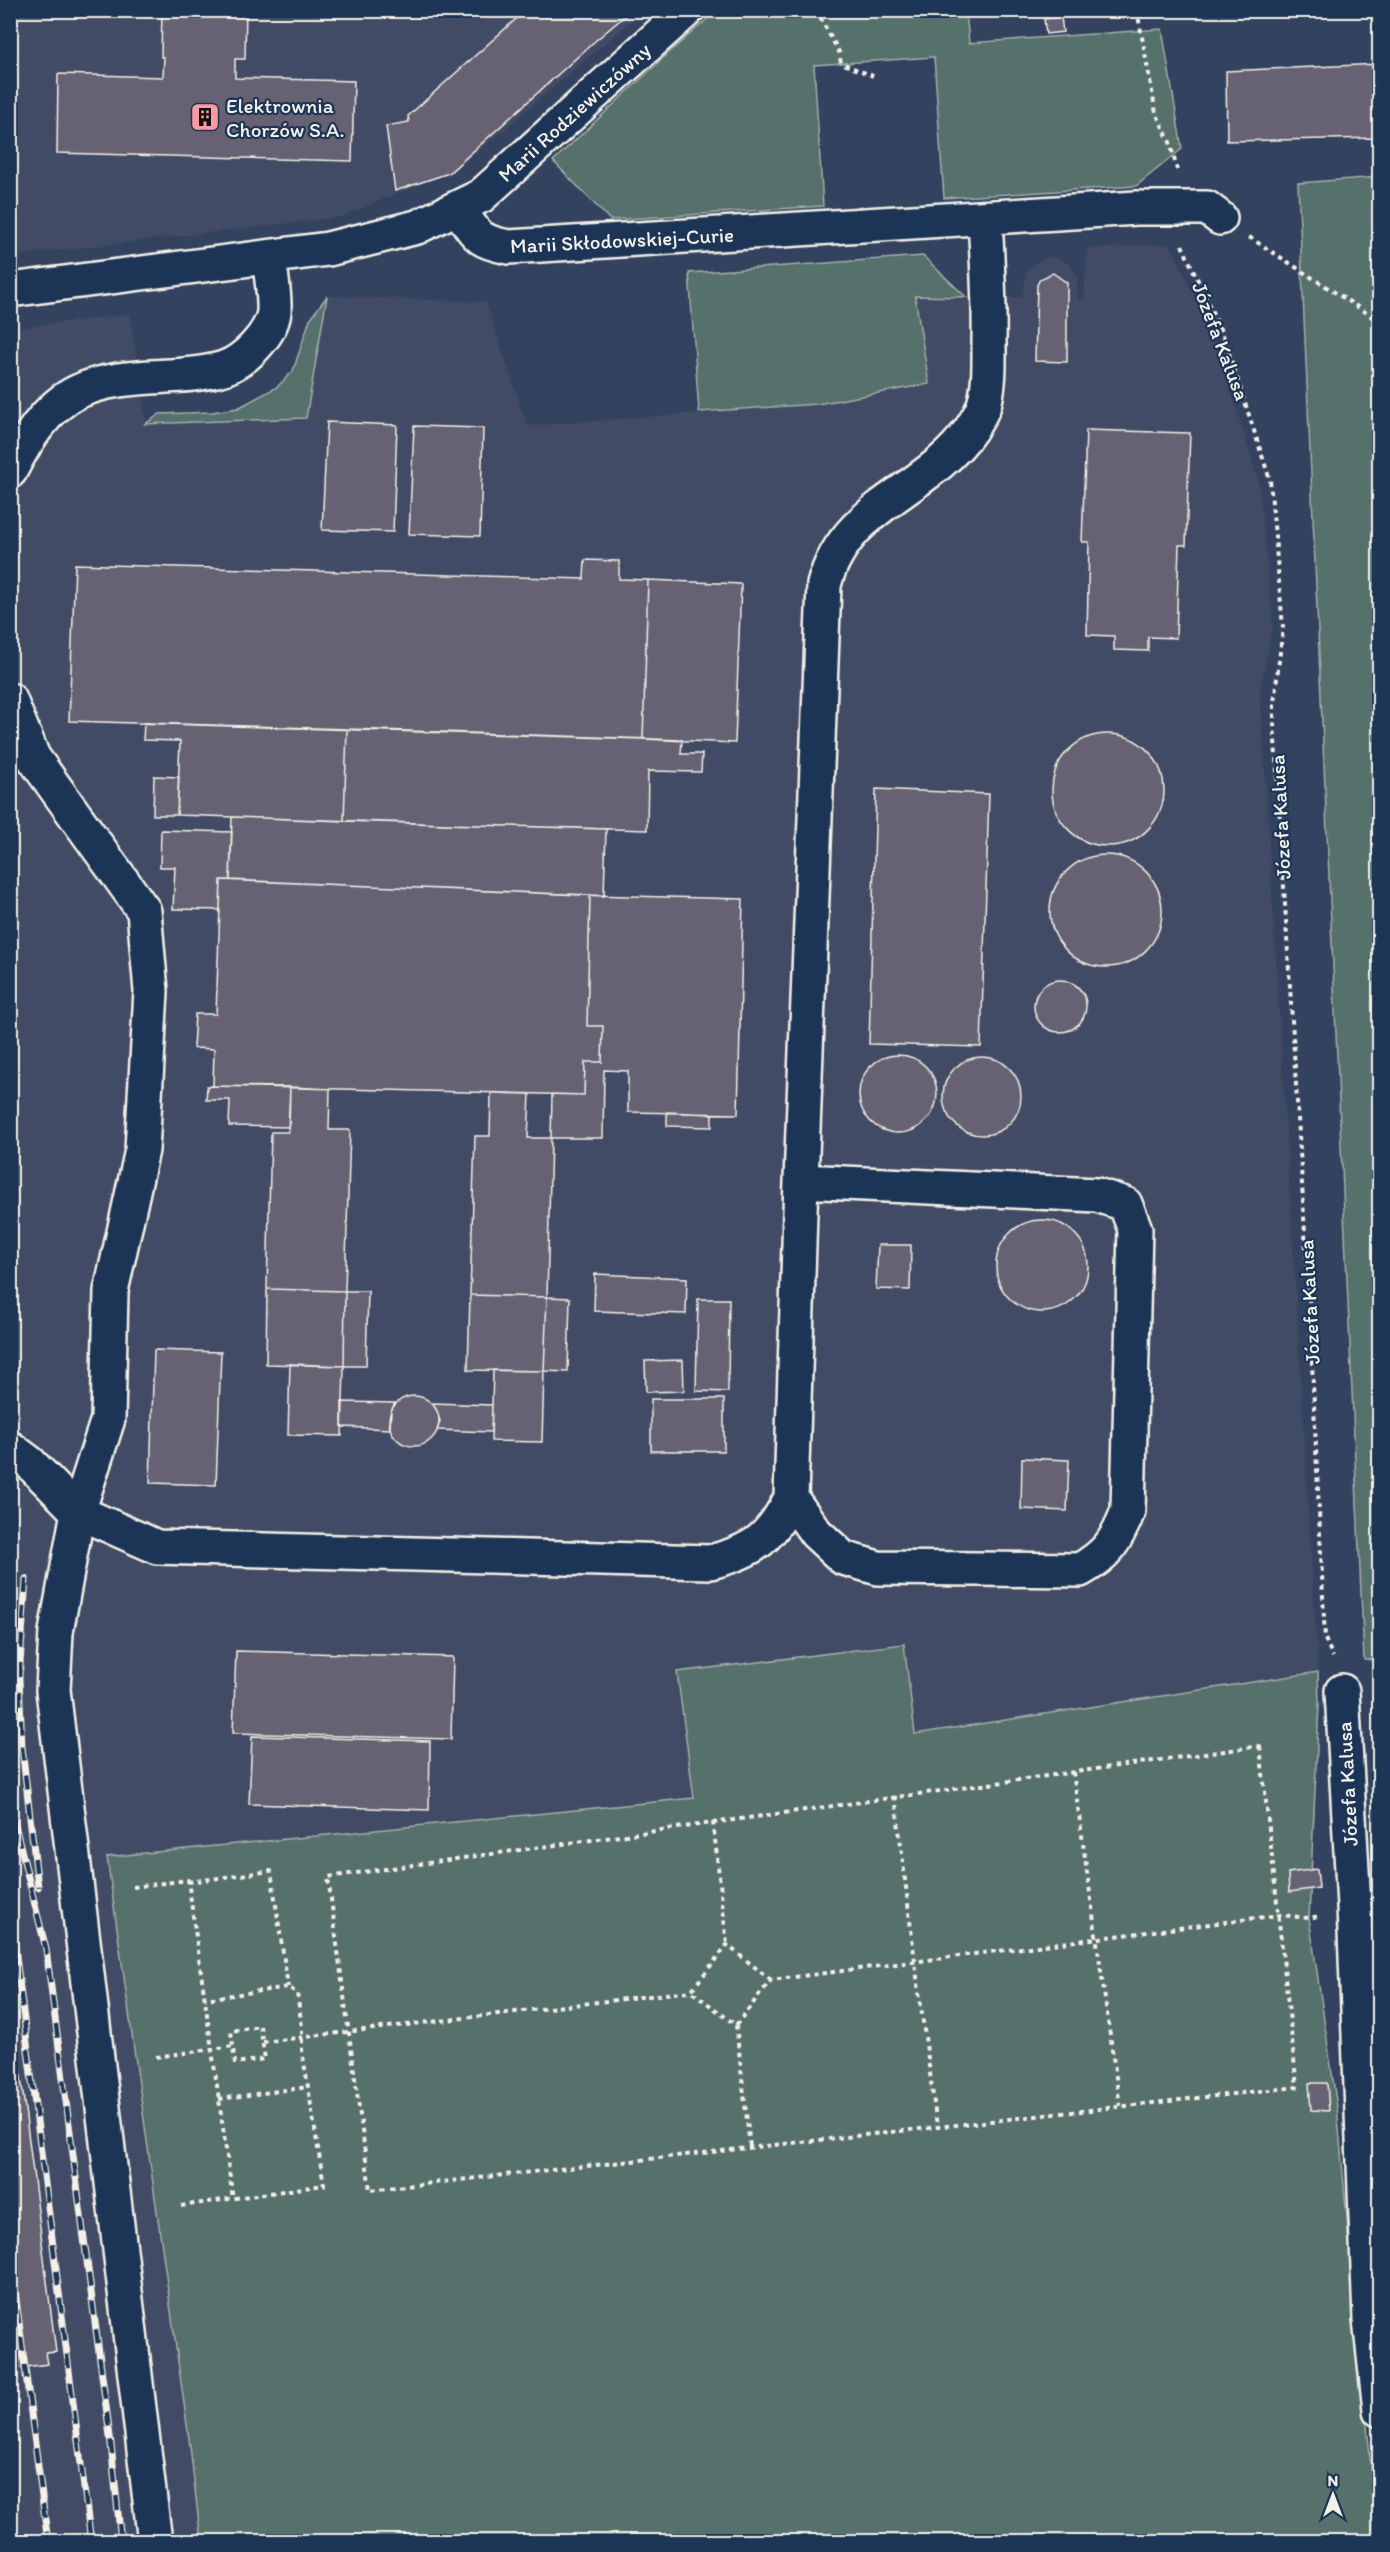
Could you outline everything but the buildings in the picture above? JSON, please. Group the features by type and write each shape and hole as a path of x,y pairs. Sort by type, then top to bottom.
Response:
{"street":[{"name":"Marii Rodziewiczówny","path":"458,208 481,196 525,158 687,10"},
{"name":"Marii Skłodowskiej-Curie","path":"458,208 474,231 486,243 509,247 1137,208 1173,210 1207,208 1220,218"},
{"path":"10,290 269,257 369,240 417,227 458,208"},
{"path":"10,1448 30,1463 78,1512 157,1547 710,1562 738,1555 763,1539 778,1523 791,1498 824,585 831,560 858,524 893,495 948,456 979,418 984,406 989,373 990,298 985,218"},
{"path":"10,471 44,419 75,393 114,380 226,367 249,353 264,335 274,313 269,257"},
{"path":"10,700 33,757 144,911 149,968 150,991 142,1150 111,1291 108,1419 78,1512 56,1632 53,1690 155,2541"},
{"path":"791,1498 816,1533 843,1558 878,1568 1080,1570 1100,1559 1117,1538 1128,1511 1135,1229 1125,1204 1097,1195 801,1181"},
{"name":"Józefa Kalusa","path":"1342,1691 1367,1905 1370,2319 1380,2410"}],"path":[{"path":"816,10 838,52 841,63 873,76"},
{"name":"Józefa Kalusa","path":"1137,10 1156,113 1170,142 1177,172 1173,210 1176,232 1224,338 1270,480 1283,627 1274,703 1309,1299 1325,1639 1342,1680 1342,1691"},
{"path":"1220,218 1370,315 1380,326"},
{"path":"1260,1746 1297,2087 370,2190 347,2032 328,1876 1073,1772 1260,1746"},
{"path":"1073,1772 1120,2106"},
{"path":"896,1796 915,1962 938,2126"},
{"path":"712,1821 727,1946 771,1980 1280,1915 1309,1918 1367,1905"},
{"path":"133,1887 272,1870 288,1987"},
{"path":"188,1882 233,2199"},
{"path":"263,2042 303,2039 691,1990 727,1946"},
{"path":"750,2147 736,2025 771,1980"},
{"path":"181,2206 324,2185 308,2087 297,1993 288,1987 205,1999"},
{"path":"691,1990 736,2025"},
{"path":"260,2026 263,2042 265,2059 235,2063 231,2031 260,2026"},
{"path":"156,2057 233,2046"},
{"path":"219,2098 308,2087"}],"shaded area":[{"path":"10,11 643,11 460,167 341,217 11,256"},
{"path":"1170,244 1215,340 1259,483 1273,625 1260,690 1318,1672 915,1734 904,1644 677,1672 694,1798 107,1857 190,2446 201,2541 11,2541 10,329 130,314 146,424 306,418 327,296 486,302 527,426 817,404 929,384 915,296 1022,298 1027,270 1035,263 1050,257 1061,259 1070,265 1077,275 1078,299 1084,300 1087,249"}],"green space":[{"path":"718,10 966,11 969,43 1162,29 1182,149 1136,186 944,198 934,57 814,65 823,206 610,220 553,161"},
{"path":"1379,177 1380,1659 1364,1660 1298,183"},
{"path":"923,256 966,297 915,296 929,384 817,404 699,412 689,273"},
{"path":"327,296 306,418 145,424 160,414 212,412 238,408 277,387 293,371 310,319"},
{"path":"904,1644 915,1734 1318,1672 1319,1705 1309,1918 1337,2107 1379,2541 201,2541 190,2446 107,1857 694,1798 677,1672"}],"railway":[{"path":"26,1579 19,1678 22,1747 38,1887"},
{"path":"10,1805 46,1949 111,2444 121,2542"},
{"path":"10,1910 91,2542"},
{"path":"10,2254 48,2542"}],"place":[{"name":"Elektrownia Chorzów S.A.","path":"205,117"}]}
